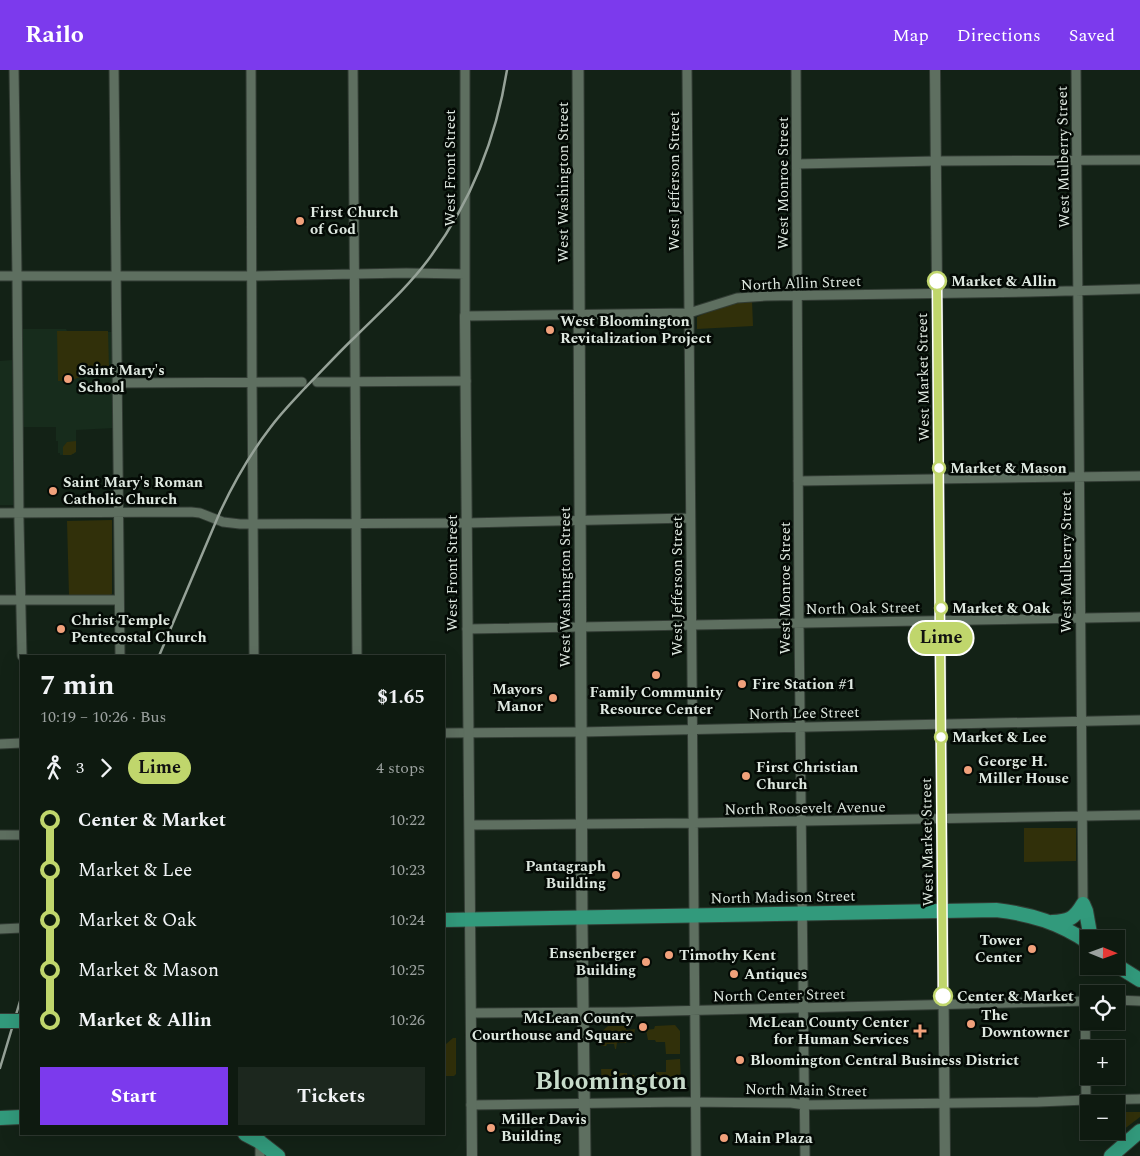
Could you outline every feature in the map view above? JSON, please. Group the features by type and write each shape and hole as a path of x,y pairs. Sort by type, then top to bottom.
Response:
{"main road":[{"name":"West Washington Street","path":"578,70 580,627 585,1156"},
{"path":"1052,922 1074,917 1083,904"},
{"path":"1083,904 1089,930"},
{"name":"North Madison Street","path":"445,920 996,910 1032,916 1052,922 1080,937"},
{"path":"1125,971 1140,980"},
{"path":"0,1021 20,1021"},
{"path":"0,1118 20,1117"},
{"path":"1111,1156 1140,1131"},
{"path":"246,1135 278,1156"}],"street":[{"path":"14,70 18,513 22,655"},
{"path":"114,70 120,655"},
{"path":"251,70 254,655"},
{"path":"353,70 357,655"},
{"name":"West Front Street","path":"465,70 466,523 472,1156"},
{"name":"West Jefferson Street","path":"687,70 696,1156"},
{"name":"West Monroe Street","path":"796,70 799,623 805,1156"},
{"name":"West Market Street","path":"935,70 945,1156"},
{"name":"West Mulberry Street","path":"1076,70 1083,904"},
{"path":"797,164 1140,160"},
{"path":"0,276 465,274"},
{"name":"North Allin Street","path":"465,316 689,313 742,298 766,296 1140,289"},
{"path":"317,382 466,381"},
{"path":"118,383 302,382"},
{"path":"798,481 1140,476"},
{"path":"0,513 191,512 230,523 356,524 690,518"},
{"path":"0,600 119,600"},
{"name":"North Oak Street","path":"467,629 1140,617"},
{"name":"North Lee Street","path":"445,733 582,732 1140,720"},
{"path":"0,744 20,743"},
{"name":"North Roosevelt Avenue","path":"470,825 802,822 1140,815"},
{"path":"0,835 20,835"},
{"path":"0,929 20,928"},
{"path":"1125,1000 1140,1001"},
{"name":"North Center Street","path":"471,1013 626,1012 1080,1001"},
{"path":"1086,1095 1087,1030"},
{"name":"North Main Street","path":"1125,1099 1140,1099"},
{"name":"North Main Street","path":"471,1105 695,1102 791,1103 805,1105 1080,1100"}],"shaded area":[{"path":"752,300 753,326 697,329 697,317 710,311"},
{"name":"Saint Mary's School","path":"22,329 112,332 114,428 76,430 76,450 74,454 60,455 58,453 56,427 23,427"},
{"path":"57,331 108,331 109,368 78,366 80,377 69,381 58,381"},
{"path":"12,360 14,505 0,505 0,361"},
{"path":"76,441 76,452 71,455 63,455 63,447 67,442"},
{"path":"112,520 112,594 69,596 67,521"},
{"path":"1024,828 1076,828 1076,861 1024,862"},
{"path":"675,1025 680,1031 680,1054 666,1054 665,1042 648,1040 646,1030 654,1029 655,1026"},
{"path":"608,1026 626,1026 626,1030 635,1029 633,1040 626,1040 626,1043 617,1043 616,1049 614,1044 601,1046 601,1032"},
{"path":"453,1038 456,1038 456,1074 454,1076 445,1076 446,1044"},
{"path":"680,1059 681,1084 676,1088 656,1088 651,1086 651,1083 647,1083 649,1075 656,1075 656,1072 666,1072 666,1060"},
{"path":"601,1069 613,1069 617,1073 634,1075 635,1083 631,1083 631,1086 627,1089 606,1089 602,1085"},
{"path":"1125,1112 1140,1112 1140,1117 1125,1128"}],"railway":[{"path":"159,655 220,512 256,448 292,402 411,280 428,260 457,216 469,193 488,146 496,121 507,70"},
{"path":"0,1068 20,1001"}],"bus line":[{"name":"Lime","path":"937,281 943,996"}],"place":[{"name":"First Church of God","path":"300,221"},
{"name":"Market & Allin","path":"937,281"},
{"name":"West Bloomington Revitalization Project","path":"550,330"},
{"name":"Saint Mary's School","path":"68,379"},
{"name":"Market & Mason","path":"939,468"},
{"name":"Saint Mary's Roman Catholic Church","path":"53,491"},
{"name":"Market & Oak","path":"941,608"},
{"name":"Christ Temple Pentecostal Church","path":"61,629"},
{"name":"Family Community Resource Center","path":"656,675"},
{"name":"Fire Station #1","path":"742,684"},
{"name":"Mayors Manor","path":"553,698"},
{"name":"Market & Lee","path":"941,737"},
{"name":"George H. Miller House","path":"968,770"},
{"name":"First Christian Church","path":"746,776"},
{"name":"Pantagraph Building","path":"616,875"},
{"name":"Tower Center","path":"1032,949"},
{"name":"Timothy Kent","path":"669,955"},
{"name":"Ensenberger Building","path":"646,962"},
{"name":"Antiques","path":"734,974"},
{"name":"Center & Market","path":"943,996"},
{"name":"The Downtowner","path":"971,1024"},
{"name":"McLean County Courthouse and Square","path":"643,1027"},
{"name":"McLean County Center for Human Services","path":"920,1031"},
{"name":"Bloomington Central Business District","path":"740,1060"},
{"name":"Miller Davis Building","path":"491,1128"},
{"name":"Main Plaza","path":"724,1138"}],"district":[{"name":"Bloomington","path":"611,1080"}]}
